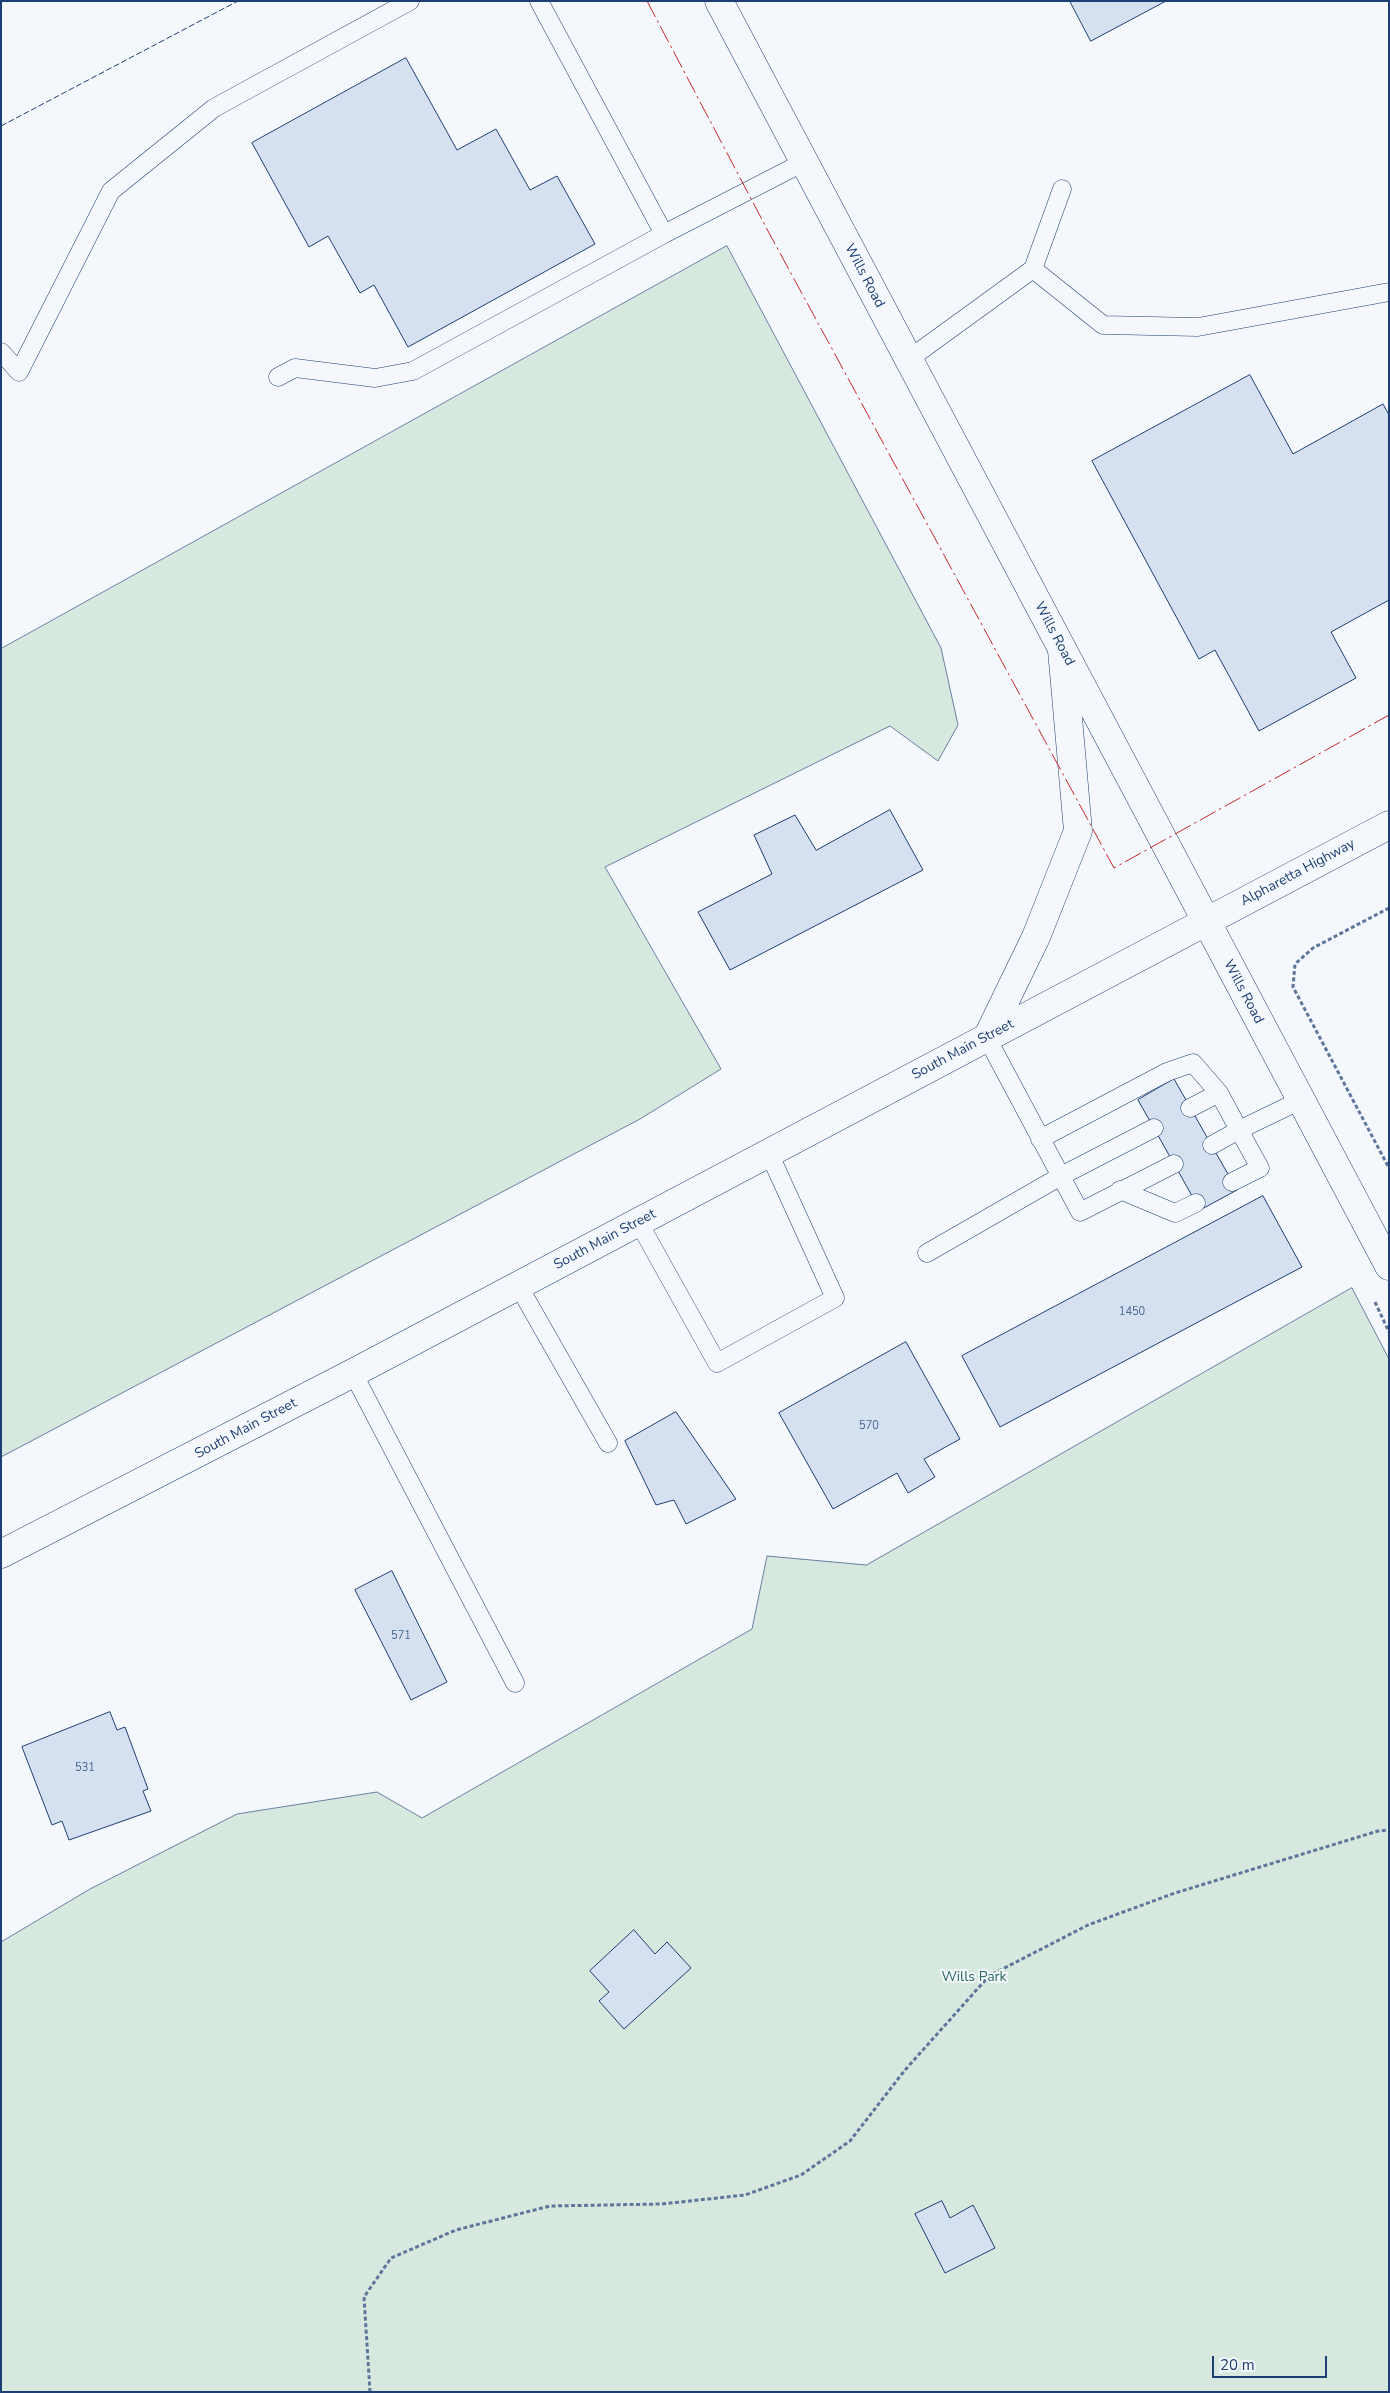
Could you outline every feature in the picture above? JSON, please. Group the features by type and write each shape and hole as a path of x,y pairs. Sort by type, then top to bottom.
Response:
{"main road":[{"name":"Wills Road","path":"718,1 1389,1266"},
{"path":"987,1038 1036,937 1078,830 1062,650"},
{"name":"Alpharetta Highway","path":"1206,922 1389,825"},
{"name":"South Main Street","path":"1,1554 353,1373 1206,922"}],"lane":[{"path":"1,352 19,372 112,191 214,108 410,1"},
{"path":"539,1 664,234"},
{"path":"278,377 295,368 376,378 414,371 664,234 804,162"},
{"path":"909,360 1033,269 1062,190"},
{"path":"1033,269 1102,325 1198,327 1389,292"},
{"path":"987,1038 1080,1212 1174,1164"},
{"path":"1040,1139 1167,1072 1193,1063 1219,1093 1260,1168 1232,1182"},
{"path":"1190,1108 1219,1093"},
{"path":"1212,1145 1301,1100"},
{"path":"927,1253 1061,1176 1154,1128"},
{"path":"638,1223 717,1363 835,1298 769,1153"},
{"path":"1120,1190 1175,1213 1196,1203"},
{"path":"518,1285 608,1443"},
{"path":"353,1373 515,1683"}],"path":[{"path":"1389,908 1313,948 1295,964 1293,987 1389,1168"},
{"path":"1375,1302 1389,1332"},
{"path":"370,2392 364,2297 391,2258 456,2230 550,2206 662,2204 745,2195 801,2175 850,2141 905,2070 989,1976 1088,1925 1166,1896 1378,1831 1389,1830"}],"green space":[{"path":"727,246 941,648 958,725 938,761 890,726 605,867 721,1069 640,1119 1,1457 1,649"},
{"name":"Wills Park","path":"1352,1288 1389,1359 1389,2392 1,2392 1,1942 90,1889 237,1814 377,1792 422,1818 752,1629 767,1556 866,1565"}],"building":[{"path":"1070,1 1166,1 1091,41"},
{"path":"406,58 457,150 496,129 530,190 557,176 595,244 408,347 374,285 360,293 328,236 309,247 252,143"},
{"path":"1250,375 1293,454 1383,404 1389,415 1389,600 1331,632 1356,678 1259,731 1215,650 1199,659 1092,461"},
{"path":"890,810 923,870 730,970 698,912 772,874 754,835 795,815 816,850"},
{"path":"1174,1079 1237,1190 1200,1210 1138,1100"},
{"path":"1263,1196 1302,1267 1000,1427 962,1356"},
{"path":"906,1342 960,1439 924,1459 935,1477 908,1493 897,1473 833,1509 779,1413"},
{"path":"676,1412 736,1499 686,1524 674,1500 656,1505 625,1441"},
{"path":"392,1571 447,1682 411,1700 355,1590"},
{"path":"110,1712 117,1730 125,1727 148,1789 143,1791 151,1811 69,1840 62,1821 52,1825 22,1747"},
{"path":"634,1930 655,1954 667,1942 691,1968 624,2029 599,2001 609,1992 590,1971"},
{"path":"942,2201 950,2218 973,2205 995,2248 945,2273 915,2214"}],"fence":[{"path":"1,126 238,1"}],"power":[{"path":"647,1 768,231 1114,868 1389,715"}]}
